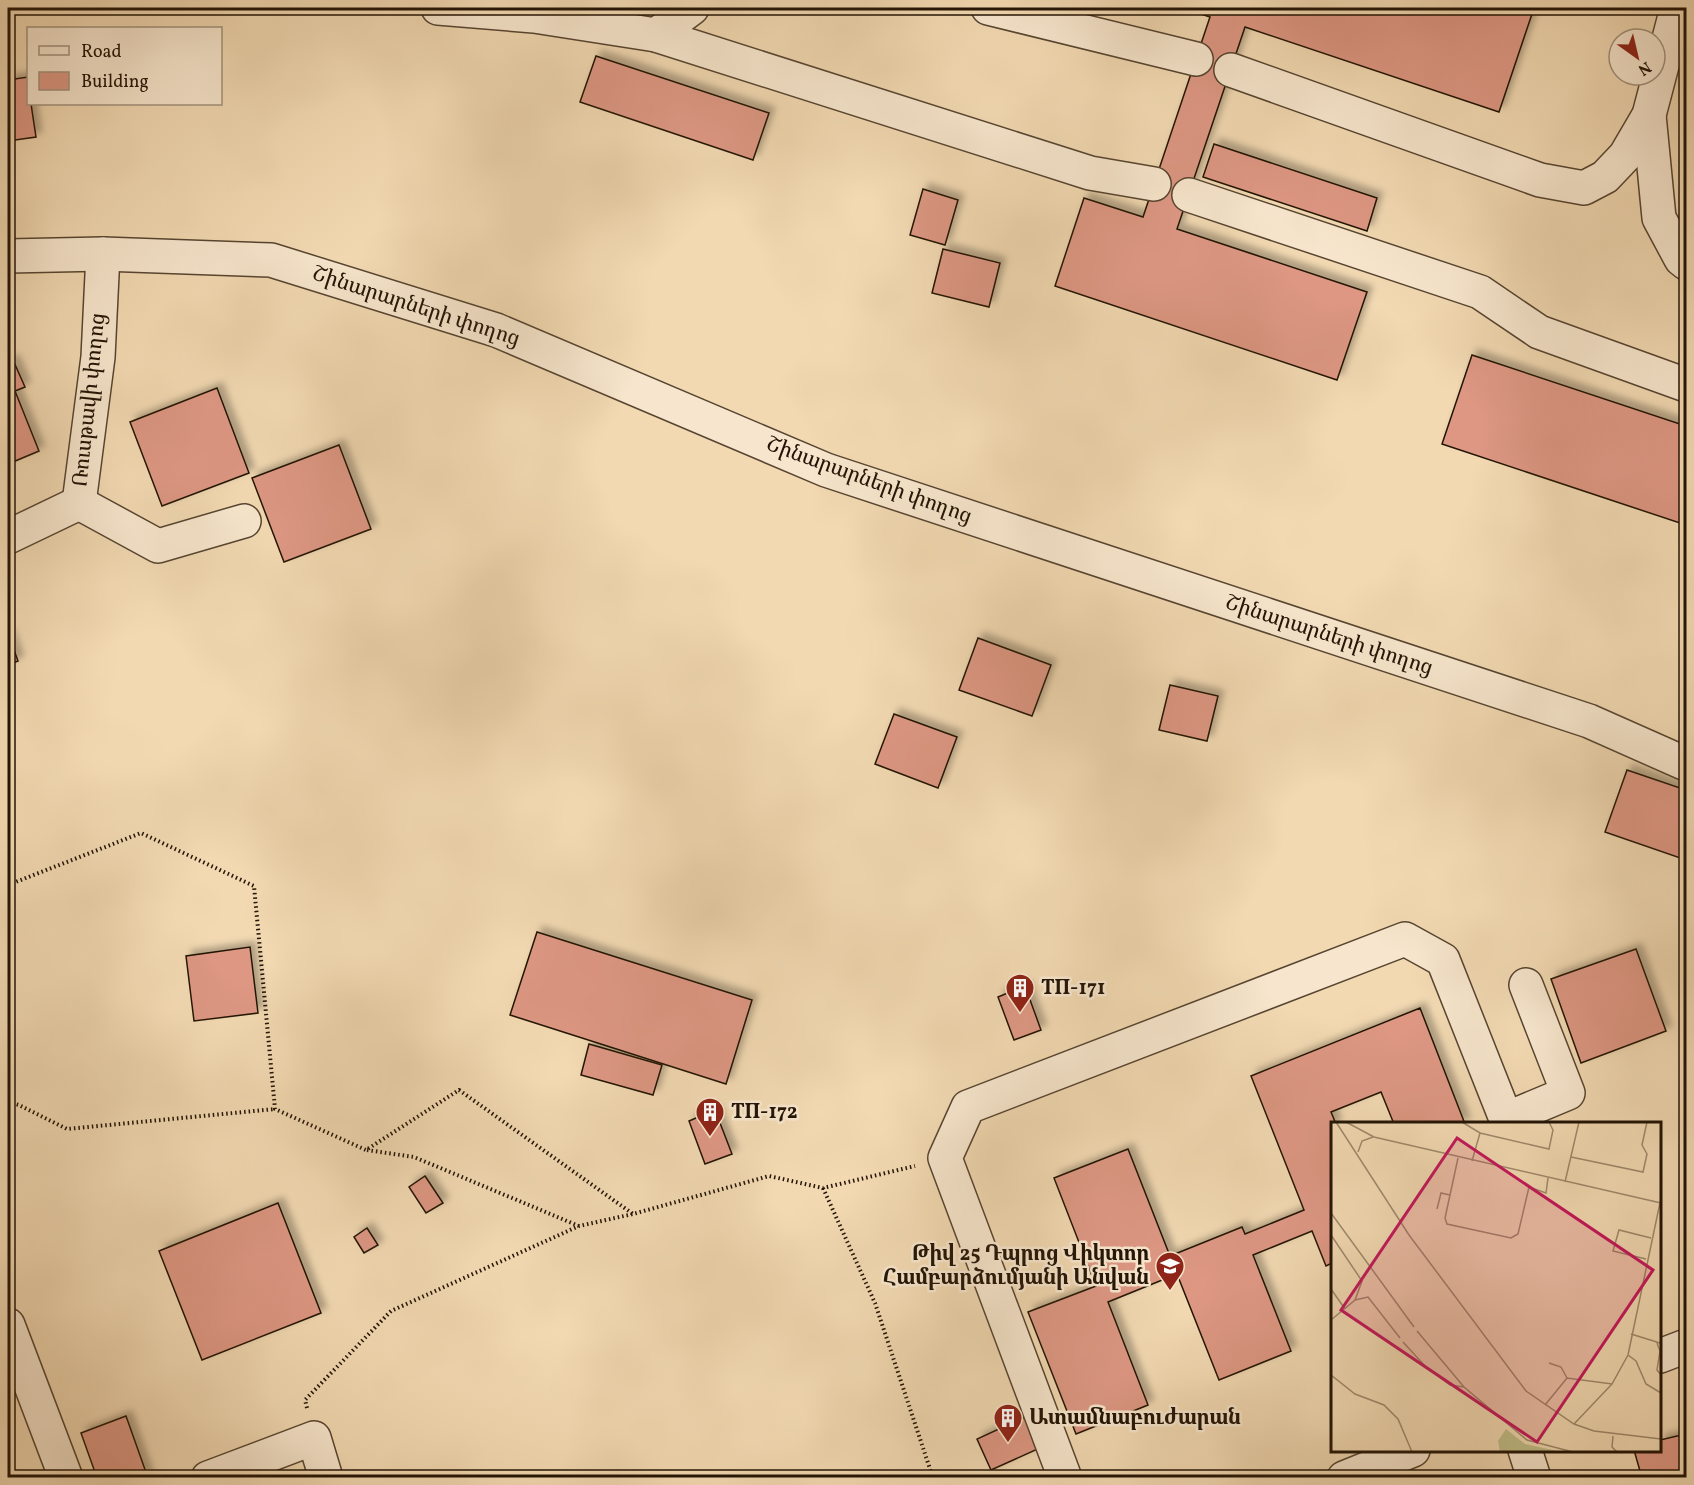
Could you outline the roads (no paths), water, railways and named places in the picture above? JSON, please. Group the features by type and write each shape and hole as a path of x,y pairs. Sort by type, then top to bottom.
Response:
{"street":[{"path":"438,8 534,16 656,34 1090,173 1154,183"},
{"path":"656,34 692,8"},
{"path":"988,8 1196,59"},
{"path":"1231,70 1540,180 1584,188 1605,177 1625,156 1649,115 1678,22"},
{"path":"1649,115 1659,218 1681,259 1686,263"},
{"path":"1189,195 1480,292 1539,332 1686,385"},
{"name":"Շինարարների փողոց","path":"8,255 103,254 271,260 496,330 826,470 1589,722 1686,764"},
{"name":"Ռուսթավի փողոց","path":"8,537 79,503 98,357 103,254"},
{"path":"79,503 158,546 244,521"},
{"path":"1065,1478 945,1158 968,1107 1404,939 1443,960 1507,1121 1568,1093 1526,985"},
{"path":"8,1325 66,1478"},
{"path":"1661,1355 1686,1346"},
{"path":"208,1478 314,1438 326,1478"},
{"path":"1344,1478 1408,1452"},
{"path":"1526,1452 1534,1478"}],"place":[{"name":"ТП-171","path":"1020,1014"},
{"name":"ТП-172","path":"710,1138"},
{"name":"Թիվ 25 Դպրոց Վիկտոր Համբարձումյանի Անվան","path":"1170,1292"},
{"name":"Ատամնաբուժարան","path":"1008,1444"}]}
